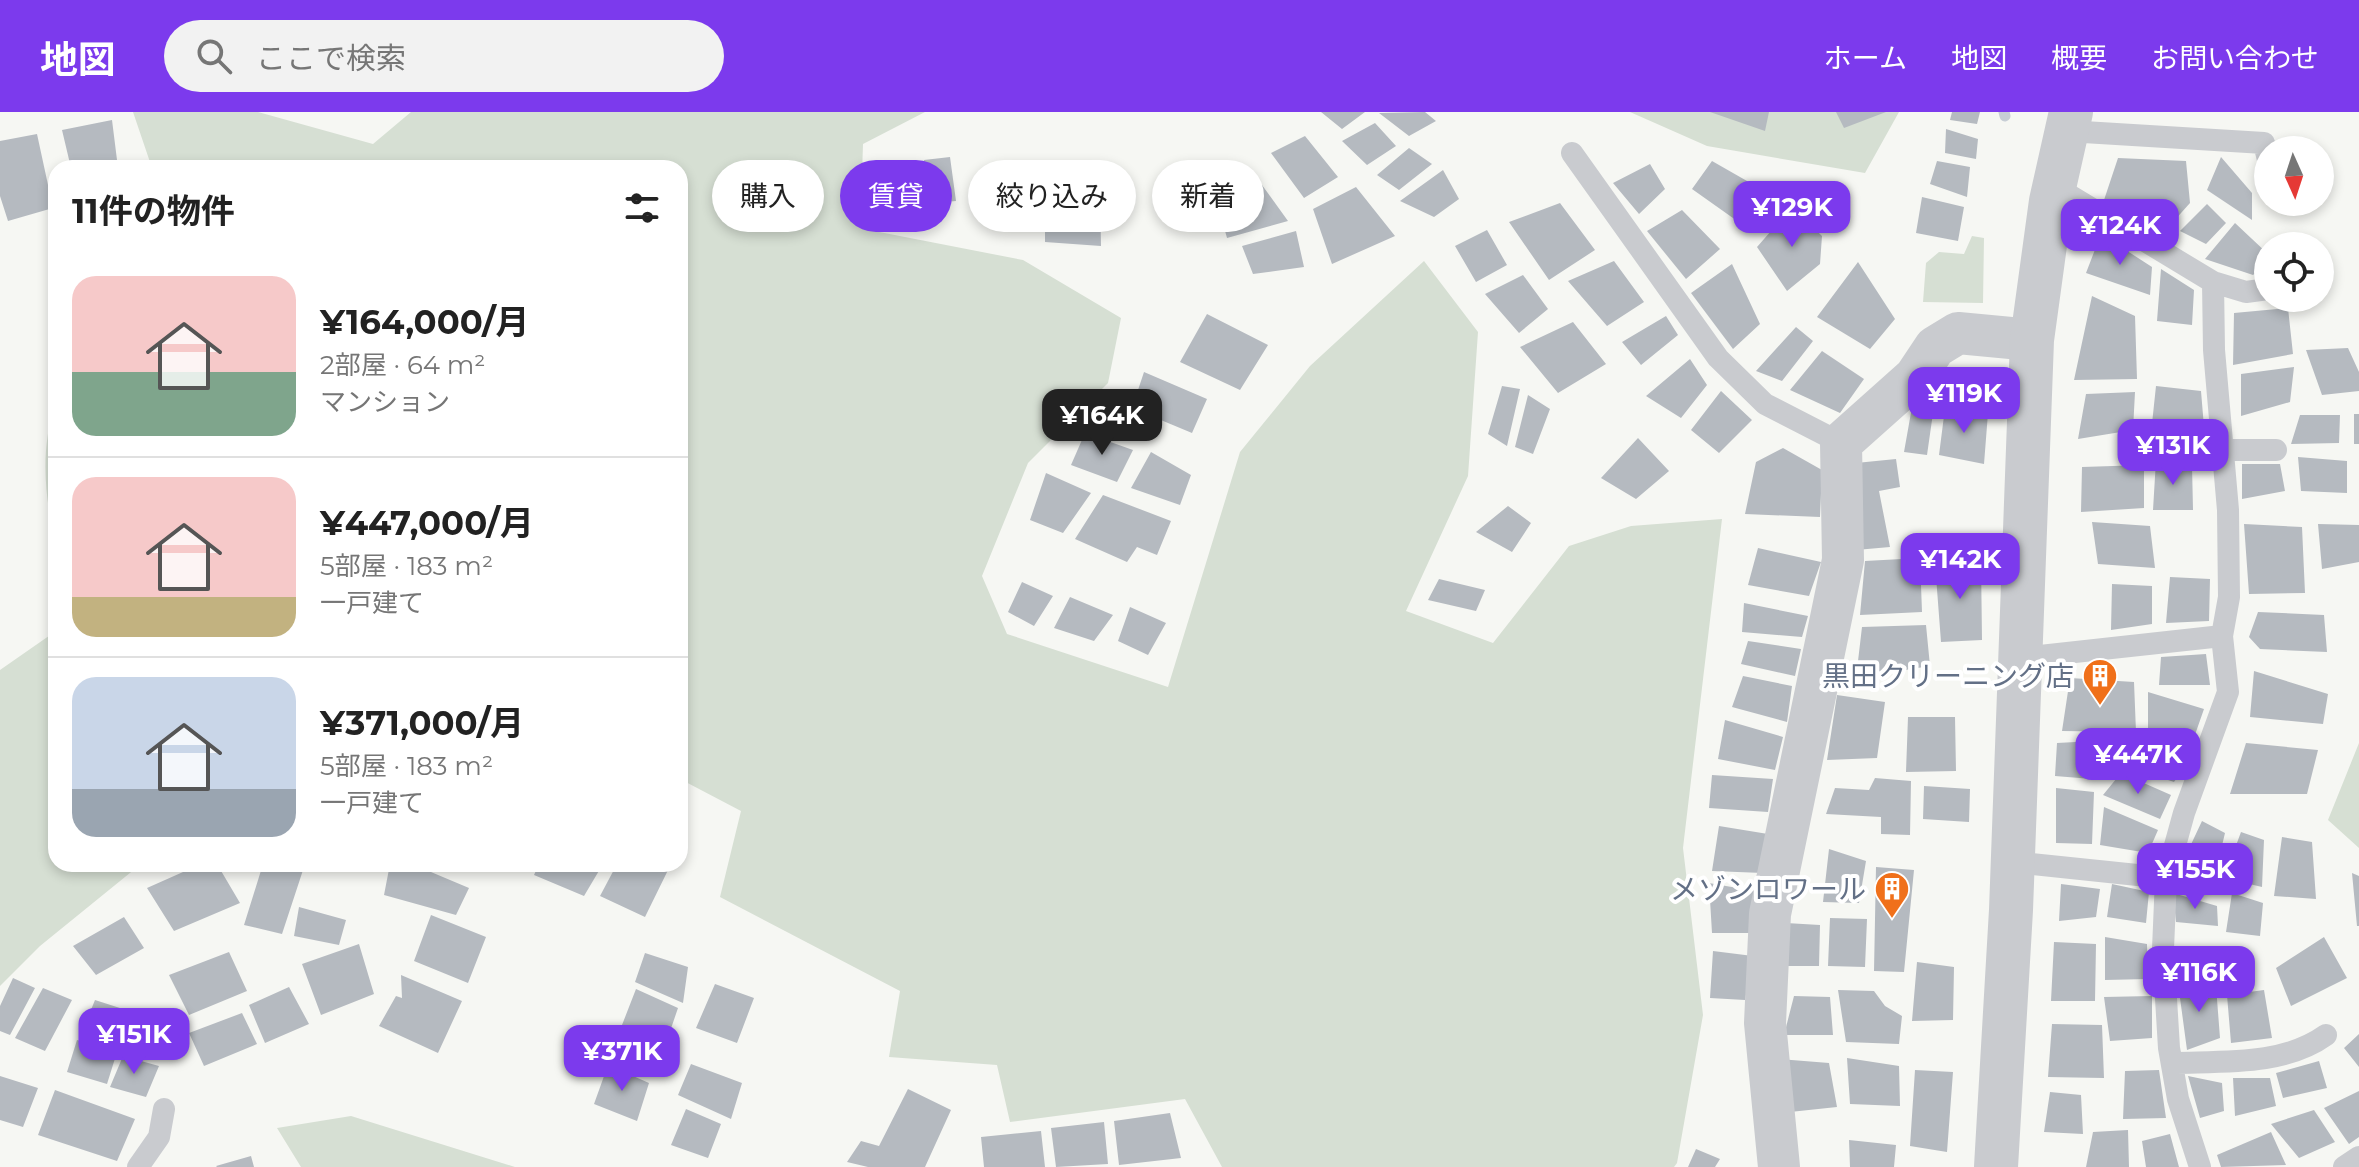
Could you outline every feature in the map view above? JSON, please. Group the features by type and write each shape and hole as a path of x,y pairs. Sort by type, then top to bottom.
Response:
{"street":[{"path":"1996,1167 2013,862 2032,340 2054,186 2069,122"},
{"path":"1779,1167 1765,1023 1770,914 1843,560 1841,443 1915,377 1935,347 1958,333 2032,340"}],"lane":[{"path":"2069,122 2254,142"},
{"path":"1572,153 1718,358 1765,404 1841,443"},
{"path":"2054,186 2213,282 2246,292 2254,291"},
{"path":"2200,1167 2178,1099 2163,949 2166,878 2184,813 2228,692 2222,636 2229,597 2225,450 2214,350 2213,282"},
{"path":"2225,450 2276,450"},
{"path":"2020,658 2222,636"},
{"path":"2013,862 2166,878"},
{"path":"2172,1063 2260,1059 2305,1050 2326,1035"},
{"path":"138,1167 159,1137 164,1109"},
{"path":"2344,1167 2359,1157"}],"shaded area":[{"path":"133,112 258,112 373,144 411,112 925,112 863,144 862,160 840,160 840,232 879,232 1023,260 1121,318 1108,383 1028,463 982,576 1007,634 1168,687 1240,452 1310,366 1424,261 1478,332 1468,476 1406,611 1493,643 1569,546 1631,526 1722,519 1683,848 1703,1015 1674,1167 1222,1167 1185,1099 1010,1122 997,1065 889,1057 900,991 720,897 741,811 688,783 688,160 149,160"},
{"path":"1630,112 1899,112 1865,173 1707,146"},
{"path":"1972,236 1984,238 1983,303 1923,302 1926,263 1939,252 1964,254"},
{"path":"48,437 48,496 46,472"},
{"path":"48,637 48,872 131,872 40,946 0,986 0,670"},
{"path":"2359,743 2359,848 2328,820"},
{"path":"351,1116 515,1167 301,1167 277,1128"}],"building":[{"path":"1321,112 1365,112 1342,129"},
{"path":"1425,112 1436,121 1409,136 1379,113"},
{"path":"1710,112 1769,112 1765,131"},
{"path":"1836,112 1886,112 1844,128"},
{"path":"1952,112 1980,112 1977,124 1950,120"},
{"path":"112,120 117,160 69,160 62,130"},
{"path":"1375,123 1396,146 1367,165 1342,141"},
{"path":"1946,129 1978,139 1976,159 1945,153"},
{"path":"37,134 48,185 48,209 8,221 0,196 0,141"},
{"path":"1305,136 1338,177 1304,198 1271,153"},
{"path":"1409,148 1432,164 1399,190 1377,175"},
{"path":"2221,157 2252,193 2252,220 2207,190"},
{"path":"2118,158 2186,161 2190,203 2164,232 2103,203"},
{"path":"1712,161 1768,193 1740,223 1692,189"},
{"path":"1937,161 1970,167 1967,197 1930,184"},
{"path":"1650,164 1665,189 1639,214 1613,183"},
{"path":"1443,170 1459,199 1434,217 1400,201"},
{"path":"952,172 956,201 952,201"},
{"path":"1356,187 1395,236 1332,264 1313,209"},
{"path":"1264,188 1288,221 1264,228"},
{"path":"1922,197 1964,207 1958,241 1916,233"},
{"path":"1560,203 1595,250 1549,280 1509,222"},
{"path":"2207,204 2226,223 2206,244 2180,231"},
{"path":"1792,207 1822,236 1820,264 1787,291 1757,247"},
{"path":"1682,210 1720,249 1686,279 1647,231"},
{"path":"2235,223 2254,241 2253,275 2205,259"},
{"path":"1487,230 1507,265 1476,282 1455,246"},
{"path":"1296,231 1304,267 1253,274 1242,246"},
{"path":"1045,232 1101,232 1101,246 1045,242"},
{"path":"1225,232 1249,232 1227,238"},
{"path":"2101,234 2152,267 2150,295 2086,273"},
{"path":"1614,261 1644,302 1607,326 1568,281"},
{"path":"1858,262 1895,319 1870,349 1817,317"},
{"path":"1732,264 1760,324 1733,349 1691,293"},
{"path":"2161,269 2194,290 2192,325 2157,321"},
{"path":"1523,275 1548,309 1519,333 1485,294"},
{"path":"2092,296 2135,316 2137,379 2074,380"},
{"path":"2288,312 2293,354 2233,365 2234,313"},
{"path":"1207,314 1268,345 1240,390 1180,362"},
{"path":"1666,316 1678,335 1641,365 1622,342"},
{"path":"1573,322 1606,364 1558,393 1520,347"},
{"path":"1796,327 1813,341 1782,381 1756,371"},
{"path":"2348,348 2359,372 2359,391 2322,395 2306,350"},
{"path":"1822,351 1864,379 1840,413 1790,390"},
{"path":"1690,359 1707,385 1681,418 1646,396"},
{"path":"2294,367 2290,402 2241,416 2241,374"},
{"path":"1144,372 1207,399 1192,433 1132,408"},
{"path":"1502,386 1520,389 1507,446 1488,434"},
{"path":"2156,386 2201,391 2205,439 2151,433"},
{"path":"1721,391 1752,420 1719,453 1691,430"},
{"path":"2135,392 2133,430 2078,439 2086,394"},
{"path":"1528,395 1550,409 1533,454 1515,447"},
{"path":"1912,407 1933,413 1927,455 1904,452"},
{"path":"1945,408 1988,413 1984,464 1939,455"},
{"path":"2354,414 2359,414 2359,444 2354,444"},
{"path":"2300,415 2340,415 2339,443 2291,444"},
{"path":"1085,433 1133,450 1117,482 1071,465"},
{"path":"1638,438 1669,471 1636,499 1601,478"},
{"path":"1783,448 1822,470 1820,517 1745,514 1756,462"},
{"path":"1151,452 1191,475 1180,505 1131,488"},
{"path":"2298,457 2347,461 2347,493 2301,491"},
{"path":"1896,459 1900,487 1879,491 1890,547 1856,550 1856,463"},
{"path":"2156,460 2192,465 2193,510 2153,510"},
{"path":"2242,464 2280,464 2285,491 2242,499"},
{"path":"2144,465 2144,508 2081,512 2082,467"},
{"path":"1046,473 1091,493 1063,533 1030,520"},
{"path":"1103,495 1171,521 1157,555 1137,547 1127,562 1075,539"},
{"path":"1508,506 1531,523 1512,552 1476,532"},
{"path":"2092,522 2150,526 2155,568 2098,564"},
{"path":"2244,524 2302,527 2305,593 2249,594"},
{"path":"2318,524 2359,525 2359,562 2322,569"},
{"path":"1758,548 1821,562 1809,596 1748,585"},
{"path":"1920,558 1922,612 1860,615 1865,561"},
{"path":"1981,561 1982,640 1941,642 1935,563"},
{"path":"2170,577 2210,579 2209,621 2166,623"},
{"path":"1439,579 1485,590 1476,611 1428,600"},
{"path":"1022,582 1053,596 1034,626 1008,612"},
{"path":"2112,584 2152,586 2152,624 2111,630"},
{"path":"1070,597 1113,615 1094,641 1054,628"},
{"path":"1744,603 1808,616 1802,637 1742,632"},
{"path":"1130,607 1166,623 1148,655 1118,641"},
{"path":"2258,612 2324,615 2327,652 2260,649 2249,637"},
{"path":"1926,625 1930,666 1856,678 1862,627"},
{"path":"1748,641 1801,649 1795,676 1741,664"},
{"path":"2206,654 2210,685 2159,685 2161,657"},
{"path":"2254,671 2328,694 2323,724 2250,717"},
{"path":"1743,676 1792,686 1787,722 1732,707"},
{"name":"黒田クリーニング店","path":"2070,678 2134,682 2136,732 2062,731"},
{"path":"2148,692 2204,709 2190,749 2148,740"},
{"path":"1837,695 1885,702 1877,758 1827,760"},
{"path":"1908,717 1955,717 1956,771 1906,772"},
{"path":"1725,720 1783,737 1775,770 1718,759"},
{"path":"2094,741 2092,779 2055,776 2057,743"},
{"path":"2246,743 2318,750 2307,794 2230,794"},
{"path":"2139,748 2189,760 2174,782 2126,766"},
{"path":"2121,773 2171,795 2160,819 2103,795"},
{"path":"1712,775 1773,779 1768,812 1709,808"},
{"path":"1875,778 1911,781 1910,835 1881,834 1881,817 1826,814 1835,788 1869,790"},
{"path":"1924,786 1970,789 1969,822 1923,819"},
{"path":"2056,788 2094,792 2092,844 2056,843"},
{"path":"2104,807 2158,830 2148,853 2100,845"},
{"path":"2202,821 2225,833 2214,879 2179,870"},
{"path":"1719,826 1768,834 1763,873 1712,871"},
{"path":"2241,832 2264,840 2262,887 2224,878"},
{"path":"2282,837 2312,842 2316,899 2274,896"},
{"path":"1829,849 1866,861 1859,903 1823,902"},
{"name":"メゾンロワール","path":"1876,867 1914,870 1904,972 1874,971"},
{"path":"183,872 222,872 240,903 174,931 147,888"},
{"path":"261,872 302,872 282,934 244,925"},
{"path":"388,872 431,872 469,888 456,915 384,895"},
{"path":"535,872 598,872 584,896 534,875"},
{"path":"613,872 667,872 645,917 600,896"},
{"path":"2352,873 2359,876 2359,926 2357,926"},
{"path":"1709,883 1760,892 1754,933 1712,933"},
{"path":"2061,884 2100,889 2096,917 2059,921"},
{"path":"2112,884 2149,892 2146,923 2107,917"},
{"path":"2173,893 2217,906 2218,926 2176,922"},
{"path":"2232,893 2263,903 2260,936 2226,932"},
{"path":"299,907 346,920 339,945 294,936"},
{"path":"431,915 486,937 468,983 414,961"},
{"path":"124,917 144,948 96,975 73,946"},
{"path":"1830,918 1867,919 1865,967 1828,966"},
{"path":"1786,923 1820,925 1819,966 1783,966"},
{"path":"2105,937 2147,944 2148,979 2105,980"},
{"path":"2324,937 2347,978 2291,1006 2276,968"},
{"path":"2054,942 2096,944 2095,1001 2051,1001"},
{"path":"359,944 374,994 321,1015 302,964"},
{"path":"1713,951 1753,956 1745,1000 1710,998"},
{"path":"229,952 247,991 189,1015 169,975"},
{"path":"645,953 688,967 683,1003 635,982"},
{"path":"1917,962 1954,967 1953,1020 1912,1021"},
{"path":"401,975 462,1001 438,1053 379,1026 396,996 402,998"},
{"path":"13,978 35,988 10,1035 0,1031 0,1006"},
{"path":"2178,983 2216,986 2220,1038 2187,1050"},
{"path":"715,984 754,998 737,1043 696,1028"},
{"path":"289,987 309,1024 265,1043 249,1005"},
{"path":"43,988 72,1000 45,1051 15,1038"},
{"path":"636,989 678,1008 665,1046 622,1025"},
{"path":"1838,990 1874,991 1885,1006 1902,1016 1899,1044 1846,1042"},
{"path":"2264,990 2272,1038 2231,1043 2227,995"},
{"path":"1794,996 1830,997 1833,1035 1784,1035"},
{"path":"2152,996 2152,1038 2110,1041 2104,997"},
{"path":"95,1000 123,1009 115,1042 82,1032"},
{"path":"129,1010 165,1024 154,1057 119,1044"},
{"path":"242,1013 257,1044 204,1066 189,1033"},
{"path":"2052,1024 2102,1025 2104,1078 2048,1077"},
{"path":"2359,1034 2359,1067 2344,1048"},
{"path":"77,1040 117,1052 107,1084 67,1072"},
{"path":"123,1056 159,1066 146,1097 110,1087"},
{"path":"1847,1058 1899,1066 1900,1106 1850,1104"},
{"path":"1779,1059 1829,1063 1837,1107 1790,1112"},
{"path":"2319,1061 2327,1088 2283,1098 2276,1073"},
{"path":"691,1064 742,1083 731,1119 678,1095"},
{"path":"608,1065 649,1083 637,1121 594,1104"},
{"path":"1915,1070 1953,1072 1947,1152 1910,1146"},
{"path":"2159,1070 2166,1118 2123,1119 2125,1071"},
{"path":"0,1076 38,1088 23,1127 0,1120"},
{"path":"2188,1076 2222,1083 2224,1111 2200,1118"},
{"path":"2233,1078 2270,1078 2276,1106 2235,1116"},
{"path":"908,1089 951,1110 925,1167 868,1167 847,1162 861,1141 879,1146"},
{"path":"55,1090 135,1119 117,1161 38,1135"},
{"path":"2359,1091 2359,1137 2349,1144 2324,1108"},
{"path":"2050,1092 2081,1095 2083,1134 2044,1132"},
{"path":"686,1109 721,1124 708,1158 671,1145"},
{"path":"2314,1110 2335,1142 2299,1158 2271,1124"},
{"path":"1170,1113 1181,1158 1119,1165 1114,1121"},
{"path":"1104,1122 1108,1164 1056,1167 1051,1128"},
{"path":"2128,1130 2129,1167 2086,1167 2093,1132"},
{"path":"1041,1131 1045,1167 984,1167 981,1137"},
{"path":"2271,1132 2286,1165 2221,1167 2217,1155"},
{"path":"2170,1134 2179,1167 2146,1167 2142,1141"},
{"path":"1849,1140 1896,1145 1894,1167 1850,1167"},
{"path":"1696,1149 1720,1159 1715,1167 1688,1167"},
{"path":"251,1156 254,1167 216,1166"}],"waterway":[{"path":"2004,112 2005,116"}],"place":[{"name":"黒田クリーニング店","path":"2100,707"},
{"name":"メゾンロワール","path":"1892,920"}]}
